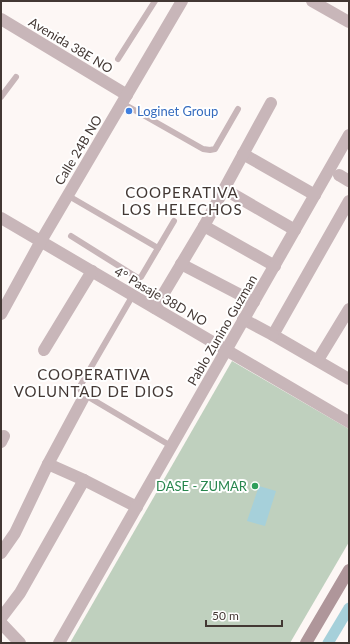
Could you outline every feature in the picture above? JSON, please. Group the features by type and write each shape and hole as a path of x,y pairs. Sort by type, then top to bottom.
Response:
{"main road":[{"path":"306,643 349,570"}],"street":[{"name":"Calle 24B NO","path":"1,314 40,241 182,1"},
{"path":"312,1 349,22"},
{"name":"Avenida 38E NO","path":"1,19 124,99"},
{"path":"155,308 204,226 271,103"},
{"name":"Pablo Zunino Guzman","path":"59,643 349,135"},
{"path":"243,154 315,195"},
{"path":"224,189 295,230"},
{"path":"273,335 349,201"},
{"name":"4° Pasaje 38D NO","path":"1,218 349,422"},
{"path":"204,226 275,266"},
{"path":"181,264 254,302"},
{"path":"44,350 92,271"},
{"path":"318,360 349,309"},
{"path":"244,319 349,379"},
{"path":"1,553 15,533 48,464 85,395"},
{"path":"48,464 84,480 137,507"},
{"path":"20,643 2,626 84,480"}],"lane":[{"path":"118,59 155,1"},
{"path":"1,97 16,77"},
{"path":"124,99 203,149 210,150 215,149 238,109"},
{"path":"67,195 158,248"},
{"path":"71,236 138,278 142,276 174,221"},
{"path":"133,295 79,388 85,395 171,446"}],"green space":[{"name":"DASE - ZUMAR","path":"232,361 349,429 349,542 290,643 70,643"}],"water":[{"path":"259,486 276,491 265,526 247,521"}],"waterway":[{"path":"328,643 349,608"}],"place":[{"name":"Loginet Group","path":"129,111"},
{"name":"DASE - ZUMAR","path":"255,486"}],"district":[{"name":"COOPERATIVA LOS HELECHOS","path":"182,202"},
{"name":"COOPERATIVA VOLUNTAD DE DIOS","path":"94,384"}]}
